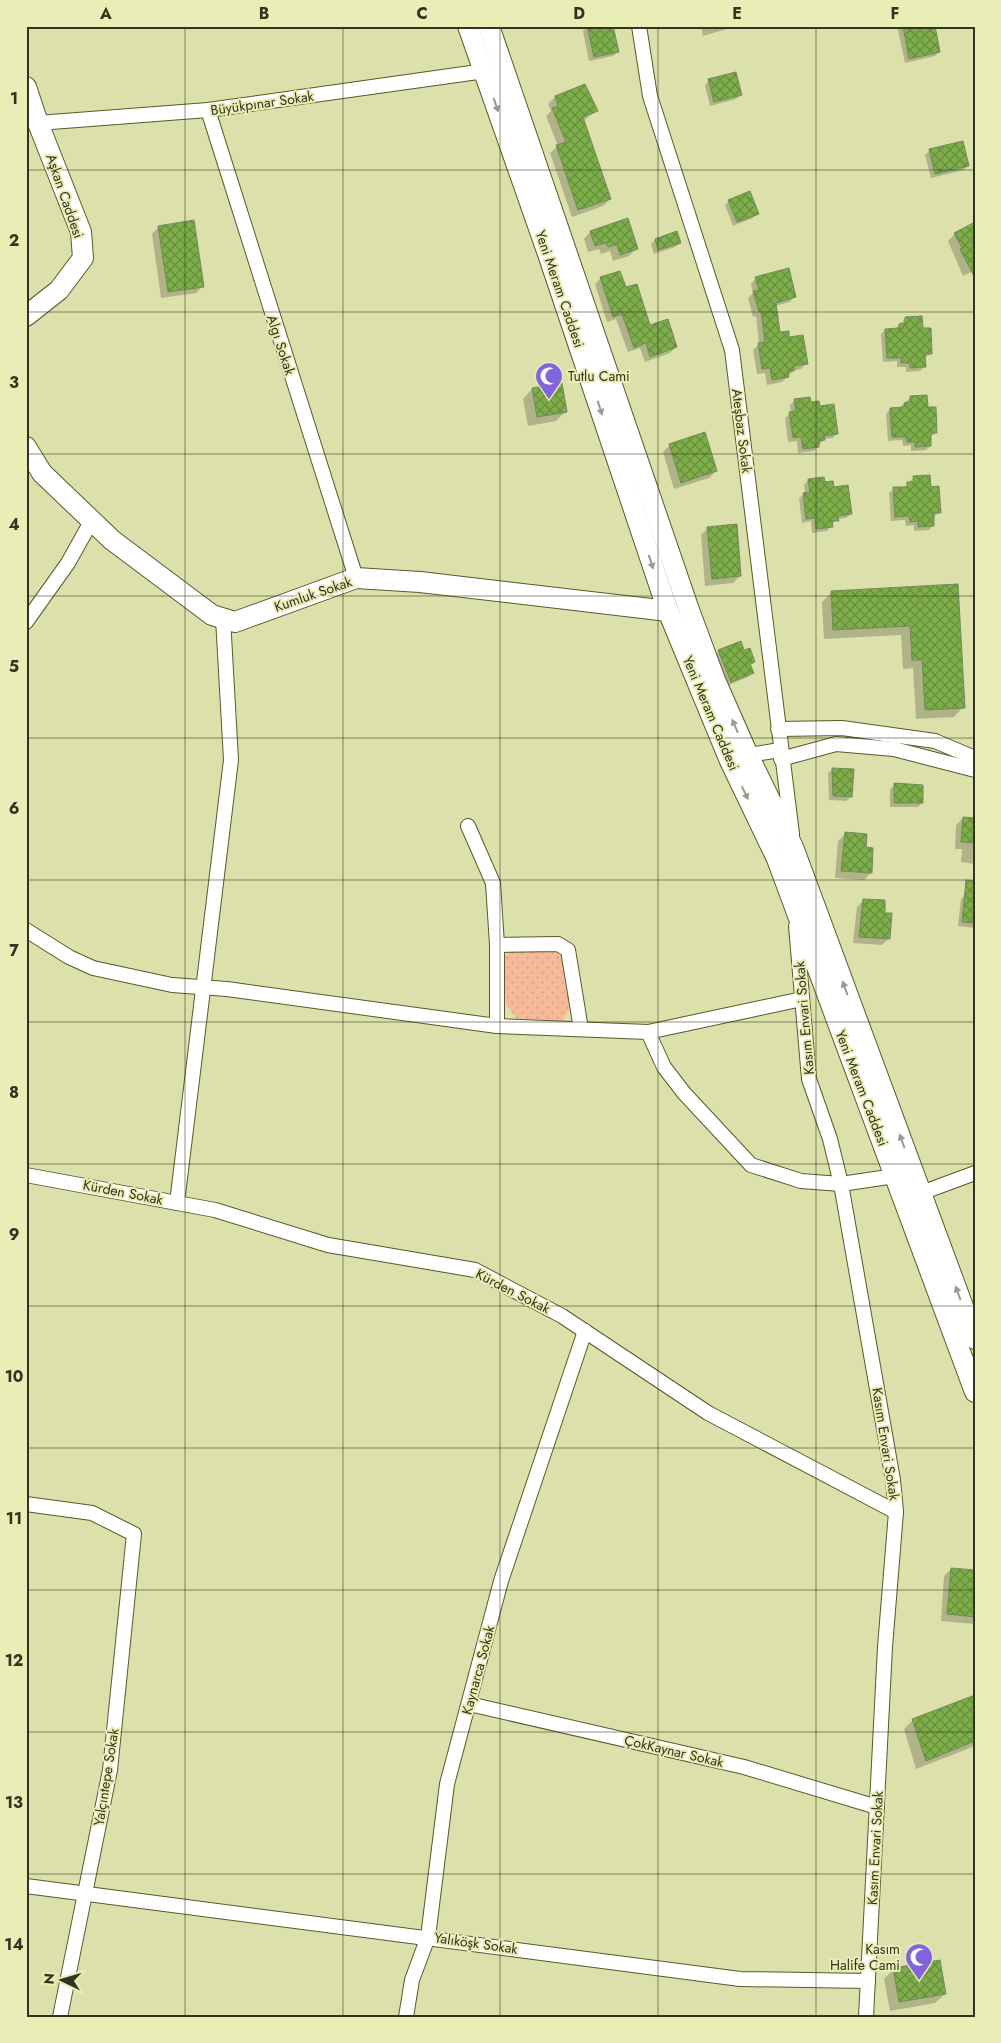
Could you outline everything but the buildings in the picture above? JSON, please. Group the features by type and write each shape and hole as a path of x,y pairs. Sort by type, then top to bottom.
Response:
{"main road":[{"name":"Yeni Meram Caddesi","path":"468,26 668,611 730,761 777,859 975,1392"},
{"name":"Yeni Meram Caddesi","path":"489,26 689,610 715,680 748,755 793,847 975,1339"},
{"name":"Aşkan Caddesi","path":"26,87 80,232 83,258 59,290 26,316"},
{"name":"Kumluk Sokak","path":"26,447 42,473 112,540 212,615 235,622 356,578 420,582 668,611"}],"street":[{"name":"Ateşbaz Sokak","path":"639,26 650,96 732,350 793,847"},
{"name":"Büyükpınar Sokak","path":"38,123 208,110 484,71"},
{"name":"Algı Sokak","path":"208,110 356,578"},
{"path":"26,622 68,563 92,520"},
{"path":"178,1203 231,760 223,618"},
{"path":"778,729 842,728 934,741 975,758"},
{"path":"748,755 781,754 836,744 894,749 975,770"},
{"path":"468,826 493,883 497,945 497,1026"},
{"name":"Kasım Envari Sokak","path":"795,910 809,1079 830,1139 841,1184 893,1480 896,1512 885,1647 866,2017"},
{"path":"26,930 69,957 93,968 172,984 497,1026 648,1032 802,999"},
{"path":"497,945 558,944 568,950 581,1030"},
{"path":"648,1032 664,1067 684,1093 751,1165 801,1181 841,1184 895,1176"},
{"path":"921,1193 975,1173"},
{"name":"Kürden Sokak","path":"26,1175 215,1210 328,1245 475,1270 562,1316 708,1413 896,1512"},
{"name":"Kaynarca Sokak","path":"406,2017 412,1980 428,1937 448,1784 501,1581 585,1331"},
{"name":"Yalçıntepe Sokak","path":"26,1504 92,1513 134,1534 110,1770 60,2017"},
{"name":"ÇokKaynar Sokak","path":"469,1704 744,1767 877,1807"},
{"name":"Yalıköşk Sokak","path":"26,1886 740,1978 868,1981"}],"shaded area":[{"path":"514,950 554,951 564,958 569,1009 563,1021 516,1018 506,1004 503,957"}],"place":[{"name":"Tutlu Cami","path":"549,400"},
{"name":"Kasım Halife Cami","path":"919,1981"}]}
